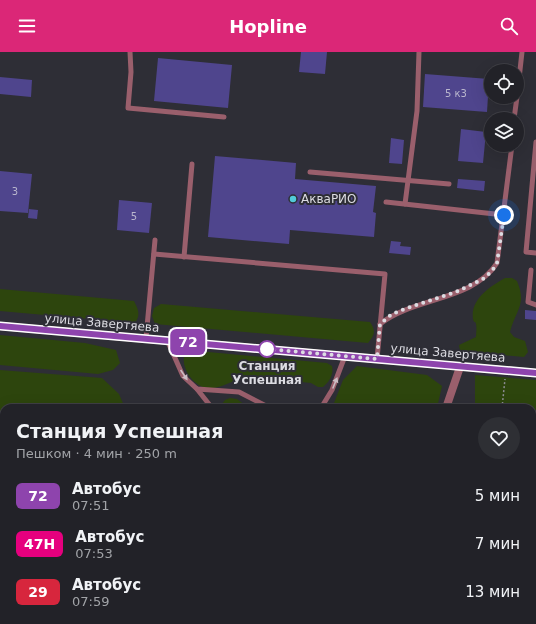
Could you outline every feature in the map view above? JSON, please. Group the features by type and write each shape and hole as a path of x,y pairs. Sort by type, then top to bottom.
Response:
{"main road":[{"name":"улица Завертяева","path":"0,326 536,373"}],"street":[{"path":"447,404 460,367"}],"lane":[{"path":"130,52 131,72 128,108 224,117"},
{"path":"405,204 417,111 419,52"},
{"path":"521,64 522,52"},
{"path":"536,142 526,252 536,253"},
{"path":"380,324 392,314 456,292 483,279 492,271 497,263 511,152"},
{"path":"184,256 192,164"},
{"path":"310,172 448,184"},
{"path":"386,202 504,215"},
{"path":"146,338 155,240"},
{"path":"154,254 384,274 377,359"},
{"path":"531,270 528,302 536,305"},
{"path":"167,340 183,376 197,389 209,404"},
{"path":"323,404 332,390 345,356"},
{"path":"197,389 239,392 262,404"}],"path":[{"path":"502,404 504,379"}],"green space":[{"path":"505,278 512,278 517,281 521,296 520,307 510,332 514,337 525,341 528,352 524,357 460,351 459,345 476,337 476,323 473,319 473,312 478,299 488,289"},
{"path":"0,289 134,301 138,309 138,317 135,323 0,311"},
{"path":"161,304 370,322 374,333 368,343 155,324 152,316 154,308"},
{"path":"0,335 85,343 116,350 120,363 113,370 98,374 0,365"},
{"path":"187,350 327,363 332,366 332,375 323,387 318,387 311,383 246,378 217,387 207,388 191,379 185,367 184,361 184,355"},
{"path":"357,366 427,375 442,386 438,404 334,404 343,380"},
{"path":"0,370 102,378 119,394 123,404 0,404"},
{"path":"475,375 536,380 536,404 475,404"},
{"path":"230,398 237,399 244,404 222,404 225,400"}],"building":[{"path":"301,52 327,52 325,74 299,72"},
{"path":"158,58 232,65 228,108 154,101"},
{"path":"425,74 484,79 484,104 487,104 487,112 423,107"},
{"path":"0,77 32,80 31,97 0,94"},
{"path":"461,129 484,132 483,163 458,161"},
{"path":"391,138 404,140 402,164 389,163"},
{"name":"АкваРИО","path":"215,156 296,163 295,179 376,186 373,212 376,213 374,237 290,230 289,244 208,237"},
{"path":"0,171 32,174 28,213 0,211"},
{"path":"458,179 485,181 484,191 457,188"},
{"path":"119,200 152,203 149,233 117,230"},
{"path":"29,209 38,210 37,219 28,218"},
{"path":"391,241 401,242 400,246 411,247 410,255 389,253"},
{"path":"525,310 536,311 536,320 525,319"}],"bus line":[{"name":"72","path":"0,326 536,373"}],"place":[{"name":"АкваРИО","path":"293,199"},
{"name":"Станция Успешная","path":"267,349"}],"route":[{"path":"267,349 377,359 380,324 392,314 472,286 492,271 497,263 504,215"}]}
